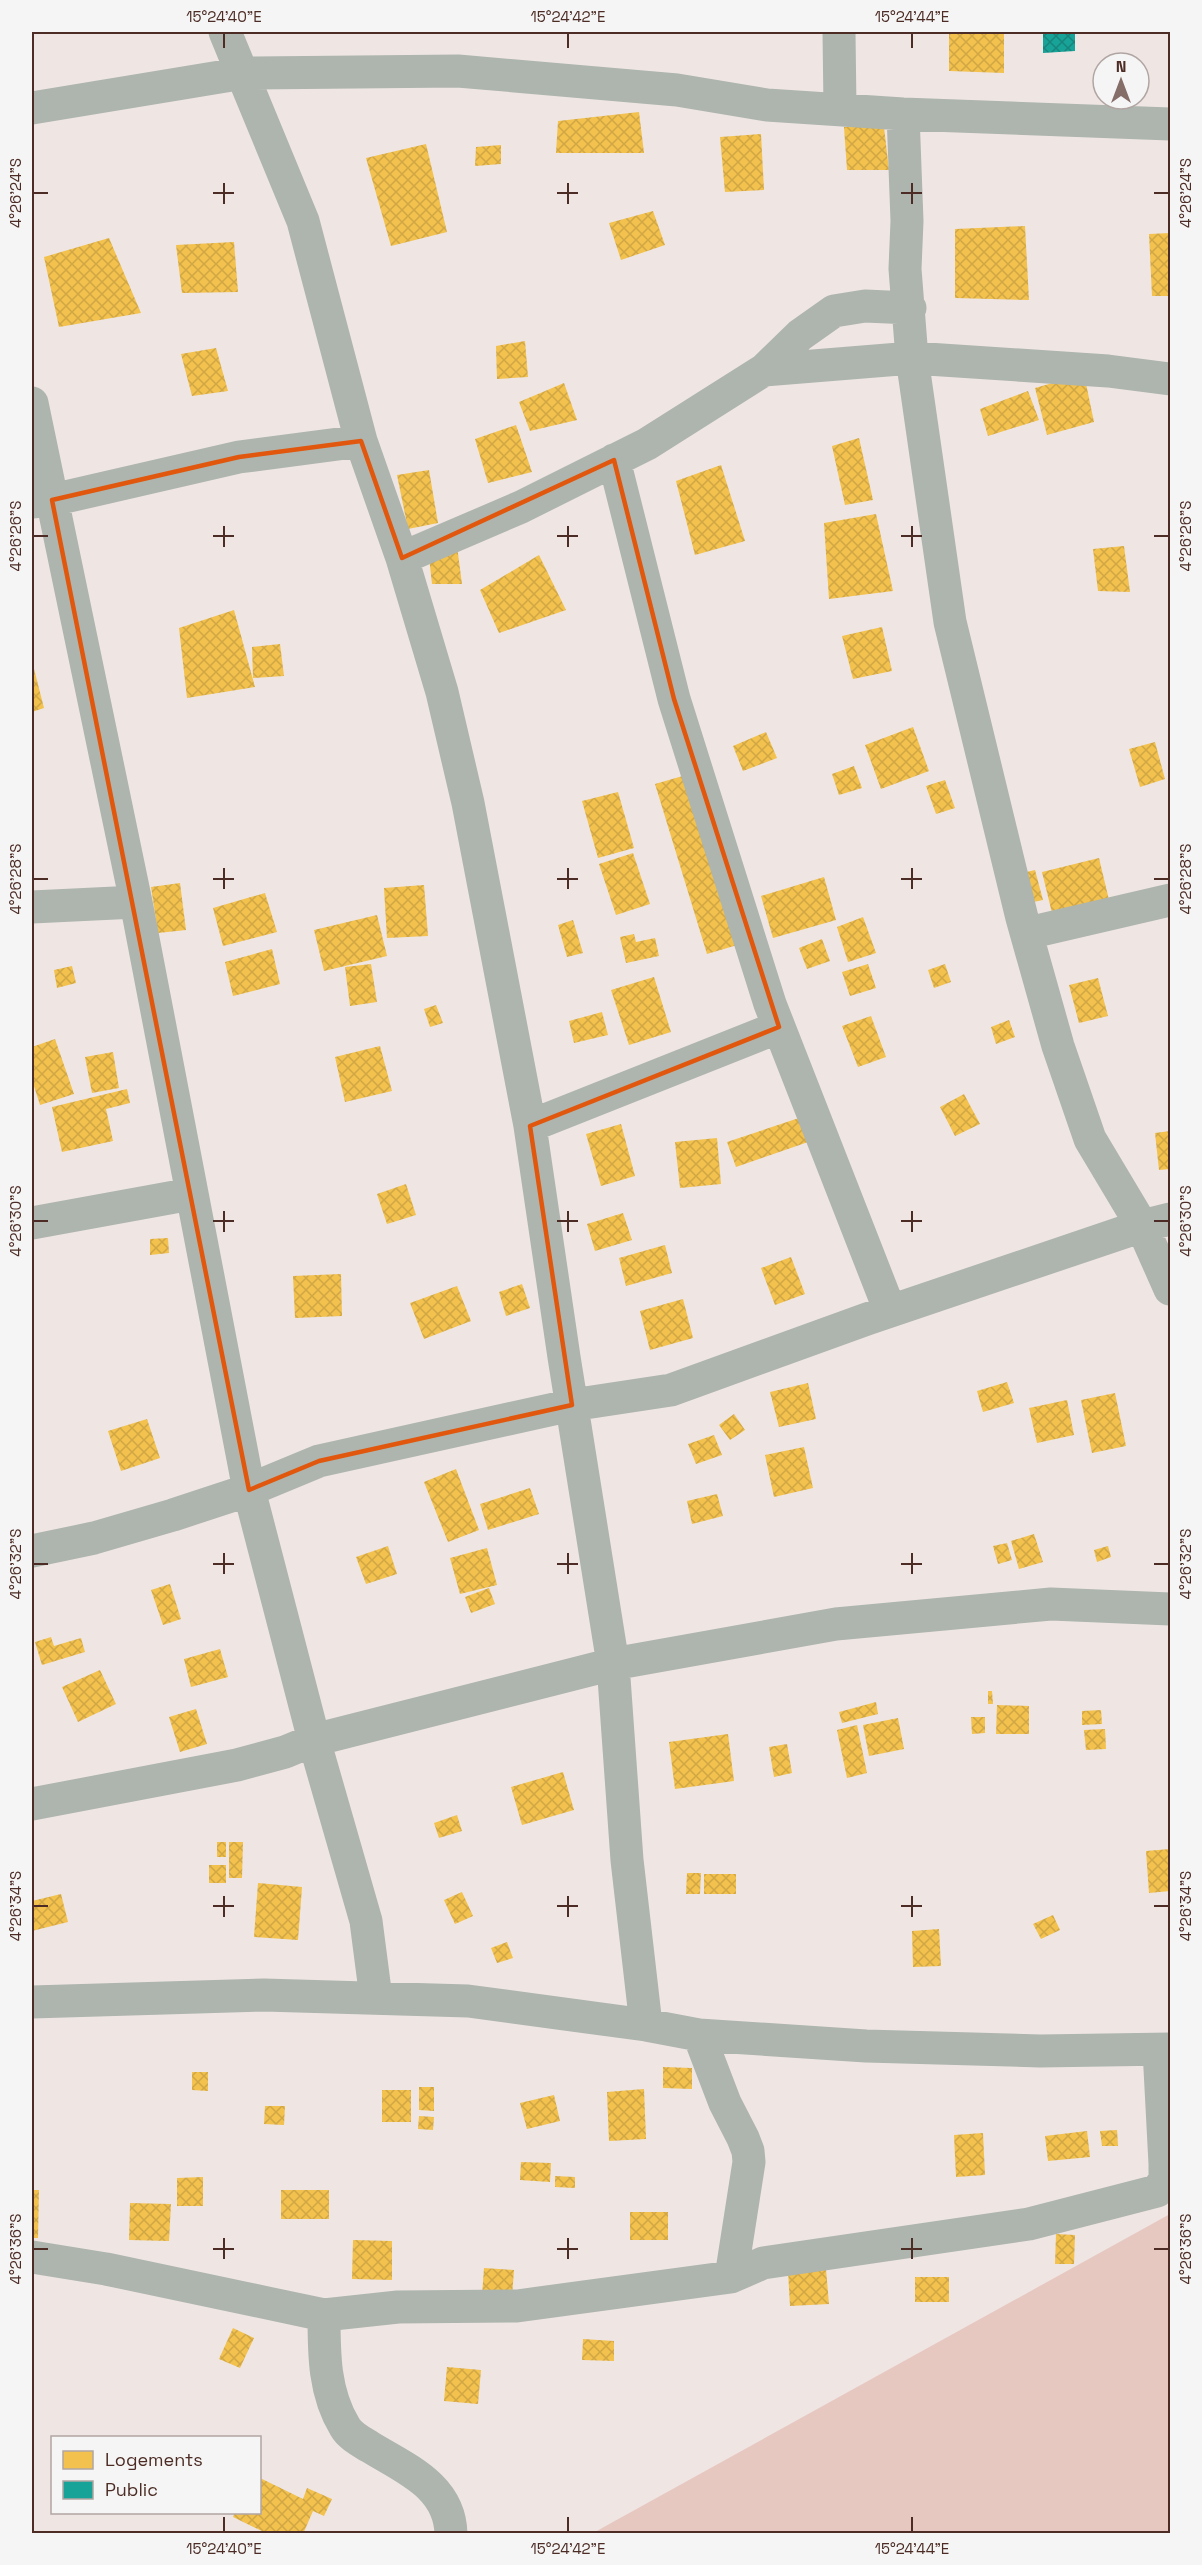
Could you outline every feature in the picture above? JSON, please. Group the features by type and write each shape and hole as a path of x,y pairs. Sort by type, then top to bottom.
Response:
{"street":[{"path":"225,32 244,73 303,221 361,441 402,558 442,692 468,803 530,1126 613,1664 627,1860 646,2025"},
{"path":"839,32 840,108"},
{"path":"32,108 244,73 459,71 677,90 767,105 840,108 903,114 1170,124"},
{"path":"903,114 907,220 905,269 910,308 912,358 950,622 1022,918 1058,1046 1090,1139 1156,1223 1170,1289"},
{"path":"402,558 521,507 647,444 764,370 800,335 834,311 865,306 910,308"},
{"path":"764,370 912,358 1108,371 1170,379"},
{"path":"32,404 42,501 136,902 249,1490 314,1740 366,1921 376,1998"},
{"path":"42,501 239,457 361,441"},
{"path":"614,460 674,699 779,1027 891,1311"},
{"path":"1028,933 1170,900"},
{"path":"32,907 136,902"},
{"path":"530,1126 779,1027"},
{"path":"32,1223 191,1194"},
{"path":"32,1551 94,1538 249,1490 319,1461 572,1405 671,1390 891,1311 1156,1223"},
{"path":"32,1804 237,1765 285,1752 314,1740 613,1664 836,1624 1051,1604 1170,1609"},
{"path":"32,2002 264,1995 468,2001 646,2025 699,2035 866,2046 1040,2051 1165,2050 1165,2180 1157,2191 1029,2224 763,2263 731,2277 517,2306 398,2307 324,2315 106,2269 32,2257"},
{"path":"699,2035 725,2103 748,2151 749,2162 731,2277"},
{"path":"324,2315 325,2368 331,2396 346,2430 426,2482 444,2501 451,2534"}],"highlighted area":[{"path":"361,441 402,558 614,460 674,699 779,1027 530,1126 572,1405 319,1461 249,1490 52,500 239,457"}],"shaded area":[{"path":"1170,2214 1170,2533 593,2533"}],"building: Logements":[{"path":"949,32 1004,32 1004,73 949,71"},
{"path":"639,112 644,153 556,153 558,121"},
{"path":"844,127 884,127 889,170 847,170"},
{"path":"761,134 764,190 725,192 720,137"},
{"path":"426,144 447,232 391,246 366,158"},
{"path":"501,145 501,164 475,166 476,147"},
{"path":"653,211 665,245 621,260 609,223"},
{"path":"1025,226 1029,300 955,298 955,229"},
{"path":"1170,233 1170,296 1152,296 1149,234"},
{"path":"109,238 141,313 59,327 44,257"},
{"path":"234,242 238,292 182,293 176,245"},
{"path":"525,341 528,377 497,379 496,346"},
{"path":"216,348 228,391 192,396 181,354"},
{"path":"1084,374 1094,422 1047,435 1035,388"},
{"path":"564,383 577,420 530,431 519,402"},
{"path":"1028,391 1039,420 988,436 980,409"},
{"path":"516,425 532,472 488,483 475,439"},
{"path":"859,438 873,500 845,505 832,446"},
{"path":"721,465 745,541 695,555 676,481"},
{"path":"429,470 438,523 408,529 397,475"},
{"path":"876,514 893,591 829,599 824,523"},
{"path":"457,546 462,584 432,584 429,557"},
{"path":"1124,546 1130,592 1098,591 1093,549"},
{"path":"539,555 566,610 499,633 480,590"},
{"path":"234,610 255,687 187,698 179,628"},
{"path":"882,627 892,671 853,679 842,636"},
{"path":"280,644 284,676 253,678 252,647"},
{"path":"32,661 44,708 32,712"},
{"path":"913,727 929,771 881,789 865,745"},
{"path":"766,732 777,758 743,771 733,746"},
{"path":"1155,742 1165,779 1140,787 1129,749"},
{"path":"854,766 862,788 839,795 832,774"},
{"path":"693,773 744,943 707,954 655,784"},
{"path":"945,780 955,808 936,814 926,786"},
{"path":"618,792 634,848 598,858 582,801"},
{"path":"633,853 650,904 616,915 599,864"},
{"path":"1099,858 1109,900 1052,913 1042,872"},
{"path":"1035,870 1043,900 1029,903 1022,873"},
{"path":"824,877 836,920 773,938 761,896"},
{"path":"180,883 186,930 158,933 151,887"},
{"path":"424,885 428,936 387,938 384,888"},
{"path":"265,893 277,932 223,946 213,908"},
{"path":"377,915 387,956 324,971 314,930"},
{"path":"863,917 876,953 848,962 837,927"},
{"path":"573,920 583,953 567,957 558,925"},
{"path":"634,934 636,942 655,938 659,956 626,963 620,937"},
{"path":"822,939 830,961 807,969 799,948"},
{"path":"272,949 280,984 233,996 225,962"},
{"path":"371,964 377,1002 350,1006 345,967"},
{"path":"868,964 876,988 850,996 842,972"},
{"path":"945,964 951,982 934,988 928,970"},
{"path":"72,966 76,983 57,988 54,970"},
{"path":"654,977 671,1032 629,1045 611,990"},
{"path":"1098,978 1108,1016 1079,1023 1069,985"},
{"path":"436,1005 443,1023 430,1027 424,1009"},
{"path":"602,1012 608,1035 574,1043 569,1021"},
{"path":"871,1016 886,1057 858,1067 842,1026"},
{"path":"1009,1020 1015,1037 996,1044 991,1027"},
{"path":"55,1039 74,1094 40,1105 32,1080 32,1047"},
{"path":"380,1046 392,1091 345,1102 335,1057"},
{"path":"113,1052 119,1088 92,1093 85,1057"},
{"path":"127,1089 130,1103 106,1109 113,1141 62,1152 52,1107"},
{"path":"964,1094 980,1124 955,1136 940,1107"},
{"path":"802,1117 811,1141 736,1167 727,1142"},
{"path":"621,1124 635,1176 601,1186 586,1134"},
{"path":"1170,1131 1170,1169 1159,1170 1155,1133"},
{"path":"717,1138 721,1184 680,1188 675,1142"},
{"path":"406,1184 416,1215 387,1224 377,1194"},
{"path":"623,1213 632,1240 595,1251 587,1224"},
{"path":"168,1238 169,1253 150,1255 150,1239"},
{"path":"665,1245 672,1273 626,1286 619,1258"},
{"path":"791,1257 805,1294 775,1305 761,1268"},
{"path":"341,1274 342,1316 295,1318 293,1276"},
{"path":"522,1284 530,1308 506,1316 499,1292"},
{"path":"457,1286 471,1321 424,1339 410,1303"},
{"path":"683,1299 693,1338 650,1350 640,1311"},
{"path":"1007,1382 1014,1403 983,1412 977,1391"},
{"path":"808,1383 816,1419 779,1427 770,1392"},
{"path":"1115,1393 1126,1446 1092,1453 1081,1400"},
{"path":"1067,1400 1074,1435 1037,1443 1029,1408"},
{"path":"734,1414 745,1430 730,1440 719,1425"},
{"path":"147,1419 160,1458 121,1471 108,1431"},
{"path":"714,1435 722,1455 696,1464 688,1444"},
{"path":"804,1447 813,1488 774,1497 765,1455"},
{"path":"456,1469 479,1530 448,1542 424,1482"},
{"path":"530,1488 539,1514 488,1530 480,1504"},
{"path":"717,1494 723,1516 692,1524 687,1501"},
{"path":"1034,1534 1043,1562 1019,1569 1011,1541"},
{"path":"1007,1543 1012,1560 998,1564 993,1546"},
{"path":"388,1546 397,1574 366,1584 356,1557"},
{"path":"1108,1546 1111,1557 1097,1562 1094,1550"},
{"path":"487,1548 497,1585 460,1594 450,1558"},
{"path":"170,1584 181,1619 163,1625 151,1590"},
{"path":"489,1588 495,1604 471,1613 465,1597"},
{"path":"51,1637 54,1646 81,1638 85,1652 42,1665 35,1642"},
{"path":"220,1649 228,1677 191,1687 184,1659"},
{"path":"100,1670 116,1704 78,1722 62,1687"},
{"path":"988,1691 992,1691 993,1704 988,1704"},
{"path":"876,1702 878,1714 842,1723 839,1712"},
{"path":"997,1705 1029,1706 1029,1734 996,1734"},
{"path":"196,1709 207,1744 180,1752 169,1717"},
{"path":"1101,1710 1102,1724 1082,1725 1082,1711"},
{"path":"971,1717 985,1717 985,1733 972,1734"},
{"path":"898,1718 904,1749 869,1756 863,1725"},
{"path":"857,1725 867,1773 847,1778 837,1730"},
{"path":"1105,1729 1106,1749 1086,1750 1084,1730"},
{"path":"728,1734 734,1781 675,1789 669,1742"},
{"path":"787,1744 792,1773 774,1777 769,1747"},
{"path":"563,1772 574,1810 522,1825 511,1787"},
{"path":"457,1815 462,1831 439,1838 434,1823"},
{"path":"217,1842 226,1842 226,1857 217,1857"},
{"path":"229,1842 243,1842 242,1878 229,1878"},
{"path":"1170,1849 1170,1891 1149,1893 1146,1851"},
{"path":"209,1865 226,1865 226,1883 209,1883"},
{"path":"687,1873 701,1873 700,1894 686,1894"},
{"path":"704,1874 736,1874 736,1894 704,1894"},
{"path":"258,1883 302,1887 298,1940 254,1937"},
{"path":"462,1892 473,1916 455,1924 444,1900"},
{"path":"61,1894 68,1922 32,1931 32,1901"},
{"path":"1053,1915 1060,1930 1041,1939 1033,1924"},
{"path":"939,1929 941,1966 913,1967 912,1931"},
{"path":"507,1942 513,1958 497,1963 491,1948"},
{"path":"663,2067 692,2068 692,2089 663,2088"},
{"path":"192,2072 208,2072 208,2091 192,2090"},
{"path":"419,2087 434,2087 434,2111 419,2110"},
{"path":"644,2089 646,2139 609,2141 607,2092"},
{"path":"382,2090 411,2090 411,2122 382,2122"},
{"path":"554,2095 560,2121 527,2129 520,2103"},
{"path":"265,2106 285,2106 284,2125 264,2124"},
{"path":"419,2116 434,2117 433,2130 418,2129"},
{"path":"1117,2130 1118,2146 1102,2146 1100,2131"},
{"path":"1087,2131 1090,2157 1048,2161 1045,2136"},
{"path":"983,2133 985,2175 956,2177 954,2135"},
{"path":"521,2162 551,2163 550,2182 520,2180"},
{"path":"555,2176 575,2177 575,2188 555,2187"},
{"path":"203,2177 203,2206 177,2206 177,2178"},
{"path":"32,2190 39,2190 38,2238 32,2238"},
{"path":"281,2190 329,2190 329,2219 281,2219"},
{"path":"130,2203 171,2204 169,2241 129,2240"},
{"path":"630,2212 668,2212 668,2240 630,2240"},
{"path":"1056,2234 1075,2235 1074,2264 1055,2264"},
{"path":"353,2240 392,2241 392,2280 352,2279"},
{"path":"484,2268 514,2270 512,2297 482,2295"},
{"path":"826,2269 829,2304 790,2306 788,2271"},
{"path":"915,2277 949,2277 949,2302 915,2302"},
{"path":"233,2328 254,2338 240,2368 219,2359"},
{"path":"583,2339 614,2341 614,2361 582,2360"},
{"path":"447,2367 481,2370 478,2404 444,2401"},
{"path":"261,2478 303,2499 307,2488 332,2499 324,2516 313,2511 303,2534 268,2534 233,2517 234,2514 261,2514"}],"building: Public":[{"path":"1043,32 1075,32 1075,51 1043,53"}]}
